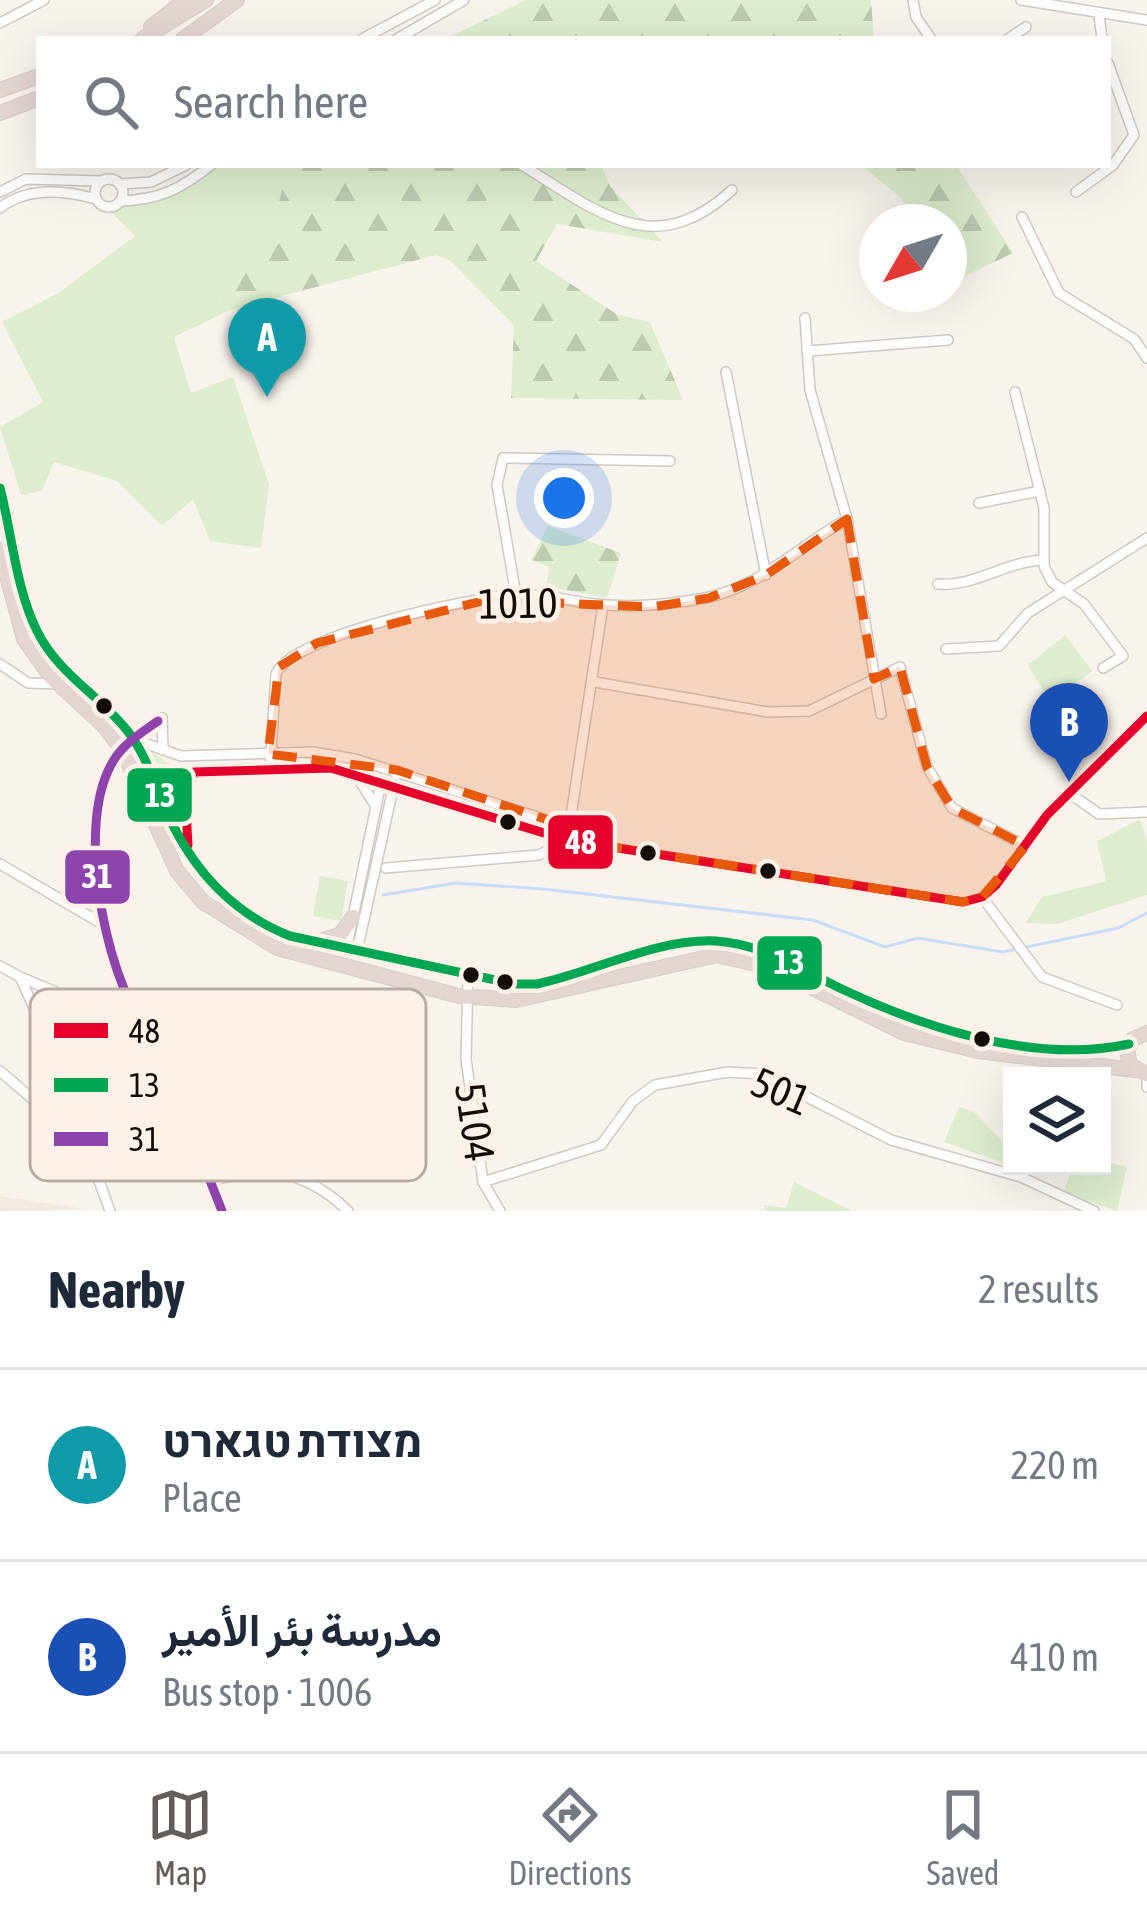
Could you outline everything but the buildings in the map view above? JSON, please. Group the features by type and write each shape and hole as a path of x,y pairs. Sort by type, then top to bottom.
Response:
{"highway":[{"path":"142,36 184,0"},
{"path":"144,36 206,0"},
{"path":"186,36 237,0"},
{"path":"0,90 36,77"},
{"path":"0,113 36,99"},
{"path":"0,488 31,617 66,681"},
{"path":"0,550 16,622 37,661 66,681 128,744 202,872 257,923 468,977 537,984 677,945 714,941 779,956 930,1024 1041,1046 1090,1050 1129,1044 1147,1033"},
{"path":"128,744 130,766 177,871 203,902 277,948 465,996 539,998 717,955 772,968 904,1033 978,1051 1144,1078"},
{"path":"318,942 340,935 353,917"},
{"path":"1129,1044 1127,1058 1144,1078"}],"street":[{"path":"0,23 44,0"},
{"path":"368,36 435,0"},
{"path":"402,36 464,0"},
{"path":"913,0 916,17 929,36"},
{"path":"1021,0 1147,20"},
{"path":"1099,15 1102,36"},
{"path":"1012,36 1025,27"},
{"path":"1111,71 1134,135 1111,166"},
{"path":"0,192 26,179 151,182 180,168"},
{"path":"0,208 20,195 52,192 96,199 107,207 120,201 151,200 180,189 207,168"},
{"path":"527,168 592,209 649,227 676,227 704,215 732,190"},
{"path":"1076,192 1109,168"},
{"path":"96,199 100,181"},
{"path":"120,184 120,201"},
{"path":"1022,217 1059,293 1134,339 1147,358"},
{"path":"805,318 816,420 847,519 881,714"},
{"path":"808,351 948,340"},
{"path":"726,372 766,575"},
{"path":"1015,392 1040,491 1044,560 1052,582 1064,587 1124,656 1103,668"},
{"path":"516,595 497,485 503,458 670,461"},
{"path":"980,503 1040,491"},
{"name":"1010","path":"270,767 276,674 283,663 317,643 452,605 516,595 652,607 709,598 766,575 847,519"},
{"path":"946,649 1000,646 1028,614 1064,587 1147,538"},
{"path":"938,584 965,582 1005,565 1044,560"},
{"path":"567,840 595,682 603,605"},
{"path":"0,664 28,683 66,681"},
{"path":"595,682 768,712 809,711 900,667 927,767 952,808 1026,846"},
{"path":"202,872 184,824 188,778 201,769 270,767 352,771 567,840 964,902 982,898 1069,793 1147,716"},
{"path":"126,989 104,926 96,852 107,774 128,744 162,718 163,750"},
{"path":"128,744 195,758 333,754 398,770 569,827"},
{"path":"107,774 130,766"},
{"path":"352,950 353,917 384,767"},
{"path":"347,966 398,770"},
{"path":"352,771 369,788 376,807"},
{"path":"389,807 410,788"},
{"path":"1069,793 1099,814 1147,812"},
{"path":"386,868 539,854 567,840"},
{"path":"0,864 104,926"},
{"path":"982,898 1042,977 1117,1006"},
{"path":"0,965 49,989"},
{"path":"20,977 30,999"},
{"name":"5104","path":"468,977 465,1028 483,1182 500,1211"},
{"path":"0,1071 30,1097"},
{"name":"501","path":"483,1182 601,1145 633,1101 655,1085 743,1071 761,1074 890,1140 1021,1177 1094,1211"},
{"path":"99,1181 110,1211"},
{"path":"213,1181 209,1182 221,1211"},
{"path":"299,1181 324,1190 348,1211"}],"highlighted area":[{"path":"847,519 874,679 900,667 927,767 952,808 1026,846 982,897 963,902 567,840 569,827 397,770 268,754 279,667 317,643 486,600 652,607 709,598 766,575"}],"shaded area":[{"path":"0,1196 84,1209 0,1211"}],"green space":[{"path":"526,0 871,0 874,36 451,36"},
{"path":"214,168 287,168 273,226 222,272 219,304 230,310 174,337 191,393 233,377 269,484 261,548 210,541 193,499 162,526 117,481 54,462 42,491 21,495 0,427 43,402 2,322 57,294 135,236 111,212 123,202 174,195"},
{"path":"287,168 602,168 610,186 663,242 557,224 536,261 618,315 650,322 683,400 511,398 514,325 451,261 436,255 230,310 219,304 222,272 273,226"},
{"path":"865,168 958,168 1013,253 967,275 967,204 905,204"},
{"path":"548,526 621,553 607,598 546,586 549,567 531,560"},
{"path":"1065,635 1092,671 1051,703 1028,665"},
{"path":"148,751 171,770 179,818"},
{"path":"1140,819 1147,842 1147,895 1057,924 1026,923 1042,897 1106,881 1097,841"},
{"path":"320,876 348,881 341,921 313,916"},
{"path":"959,1107 973,1111 1003,1142 1003,1163 944,1142"},
{"path":"1111,1163 1127,1167 1117,1211 1063,1192 1070,1175 1111,1175"},
{"path":"794,1182 852,1211 765,1211 764,1205 786,1208"}],"waterway":[{"path":"383,895 456,883 543,889 813,920 885,947 918,938 1003,952 1118,928 1147,913"}],"transit line":[{"name":"13","path":"0,488 24,597 46,646 129,733 179,837 204,873 234,903 270,927 290,936 514,984 559,979 671,945 733,943 782,959 911,1018 983,1039 1057,1049 1129,1044"},
{"name":"48","path":"188,845 185,793 194,772 331,768 567,840 963,902 982,897 996,885 1047,815 1147,716"},
{"name":"31","path":"124,989 111,951 96,869 100,794 120,751 158,721"},
{"name":"31","path":"210,1181 222,1211"}],"place":[{"name":"מצודת טגארט","path":"267,397"},
{"name":"مدرسة بئر الأمير","path":"1069,782"}]}
